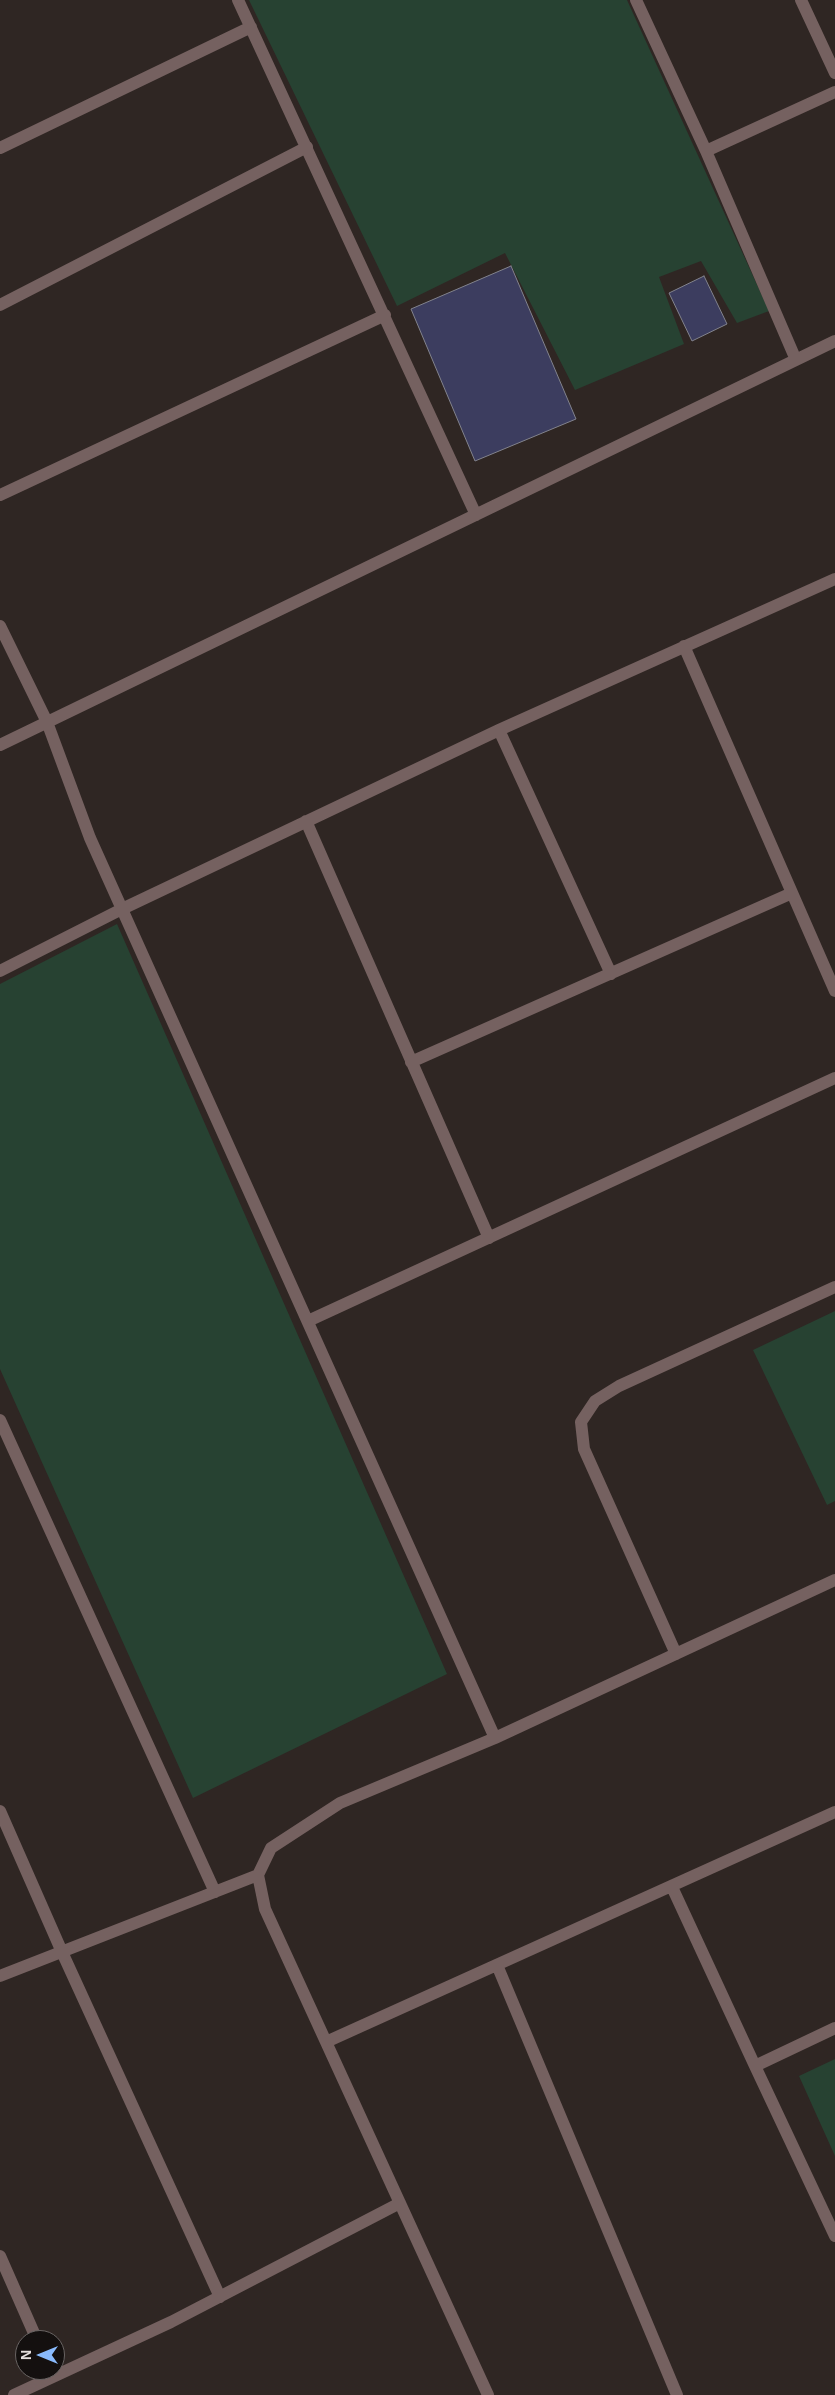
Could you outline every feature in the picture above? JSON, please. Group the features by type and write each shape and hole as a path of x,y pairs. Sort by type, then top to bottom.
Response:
{"street":[{"path":"238,0 476,515"},
{"path":"636,0 706,151 796,360"},
{"path":"801,0 835,73"},
{"path":"0,148 251,27"},
{"path":"706,151 835,92"},
{"path":"0,305 307,146"},
{"path":"0,495 384,315"},
{"path":"0,745 835,341"},
{"path":"0,971 122,909 499,730 835,579"},
{"path":"0,626 47,722 90,838 495,1738"},
{"path":"684,646 835,990"},
{"path":"499,730 611,974"},
{"path":"306,821 489,1238"},
{"path":"412,1062 792,893"},
{"path":"308,1321 835,1078"},
{"path":"676,1654 584,1448 582,1422 595,1401 619,1386 835,1287"},
{"path":"0,1420 214,1892"},
{"path":"488,2395 265,1909 258,1875 271,1848 340,1803 495,1738 835,1580"},
{"path":"0,1811 62,1952 220,2297"},
{"path":"326,2042 835,1812"},
{"path":"0,1976 258,1875"},
{"path":"672,1887 835,2236"},
{"path":"497,1965 677,2395"},
{"path":"755,2066 835,2028"},
{"path":"65,2368 220,2297 400,2204"},
{"path":"0,2256 33,2330"},
{"path":"14,2395 41,2380"}],"green space":[{"path":"249,0 627,0 769,311 737,323 701,261 659,277 684,344 575,390 505,253 397,306"},
{"path":"117,924 447,1674 193,1798 0,1369 0,984"},
{"path":"835,1311 835,1501 827,1505 753,1350"},
{"path":"835,2059 835,2156 799,2076"}],"building":[{"path":"511,266 576,419 475,461 411,309"},
{"path":"704,276 727,324 692,341 669,293"}]}
